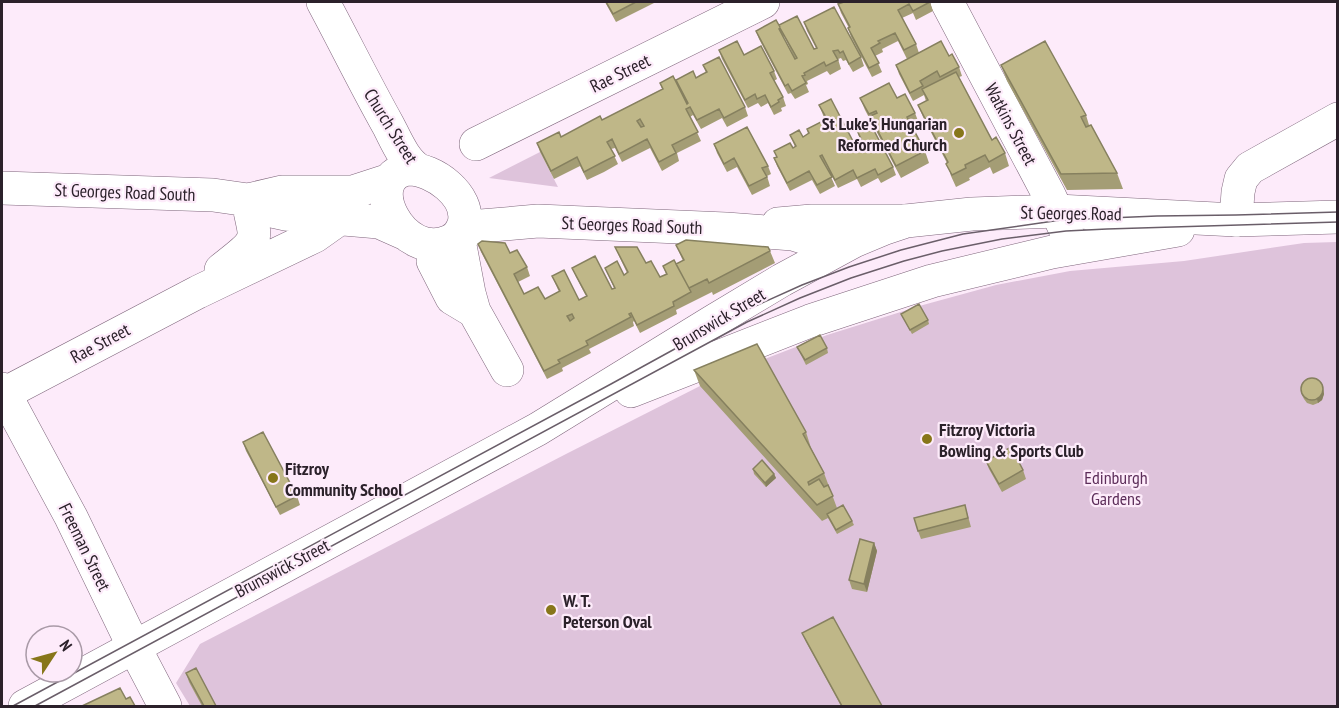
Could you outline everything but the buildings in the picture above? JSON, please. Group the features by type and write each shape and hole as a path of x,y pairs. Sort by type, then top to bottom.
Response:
{"main road":[{"name":"Rae Street","path":"476,144 763,2"},
{"name":"Watkins Street","path":"947,2 1056,211 1072,248"},
{"name":"Church Street","path":"334,5 363,81 411,163 400,176"},
{"path":"1236,220 1241,179 1250,168 1338,119"},
{"path":"459,234 445,243 432,244 419,241 406,234 397,225 389,211 387,185 400,176 432,175 449,187 459,199 464,207 465,215 459,234 474,311 507,370"},
{"name":"St Georges Road South","path":"248,200 282,192 352,192 400,176"},
{"name":"St Georges Road South","path":"2,188 226,196 248,200 285,214 379,222 406,234"},
{"name":"St Georges Road South","path":"459,199 538,221"},
{"name":"Rae Street","path":"198,292 248,247 253,239 248,200"},
{"name":"St Georges Road","path":"906,221 972,214 1056,211 1236,220 1338,217"},
{"name":"Rae Street","path":"2,392 198,292 315,236 339,219"},
{"name":"St Georges Road","path":"932,281 1052,252 1236,220"},
{"name":"St Georges Road South","path":"459,234 481,226 538,221 726,229 793,234 832,252"},
{"name":"St Georges Road South","path":"726,229 812,221 906,221"},
{"name":"Brunswick Street","path":"25,706 538,429 712,322 832,252 906,221"},
{"path":"433,261 452,298 474,311"},
{"name":"Brunswick Street","path":"538,429 669,375 810,321 932,281"},
{"name":"Freeman Street","path":"2,392 71,517 165,706"}],"green space":[{"path":"540,152 558,187 489,178"},
{"name":"Edinburgh Gardens","path":"1337,242 1337,706 190,706 176,683 200,644 700,386 827,335 996,285 1070,271 1184,261 1304,243"}],"tram line":[{"path":"13,706 742,312 849,267 901,250 963,234 1061,220 1338,212"},
{"path":"35,706 747,322 851,278 942,251 1002,239 1066,231 1338,222"}],"place":[{"name":"St Luke's Hungarian Reformed Church","path":"959,133"},
{"name":"Fitzroy Victoria Bowling & Sports Club","path":"927,439"},
{"name":"Fitzroy Community School","path":"273,478"},
{"name":"W. T. Peterson Oval","path":"551,610"}]}
